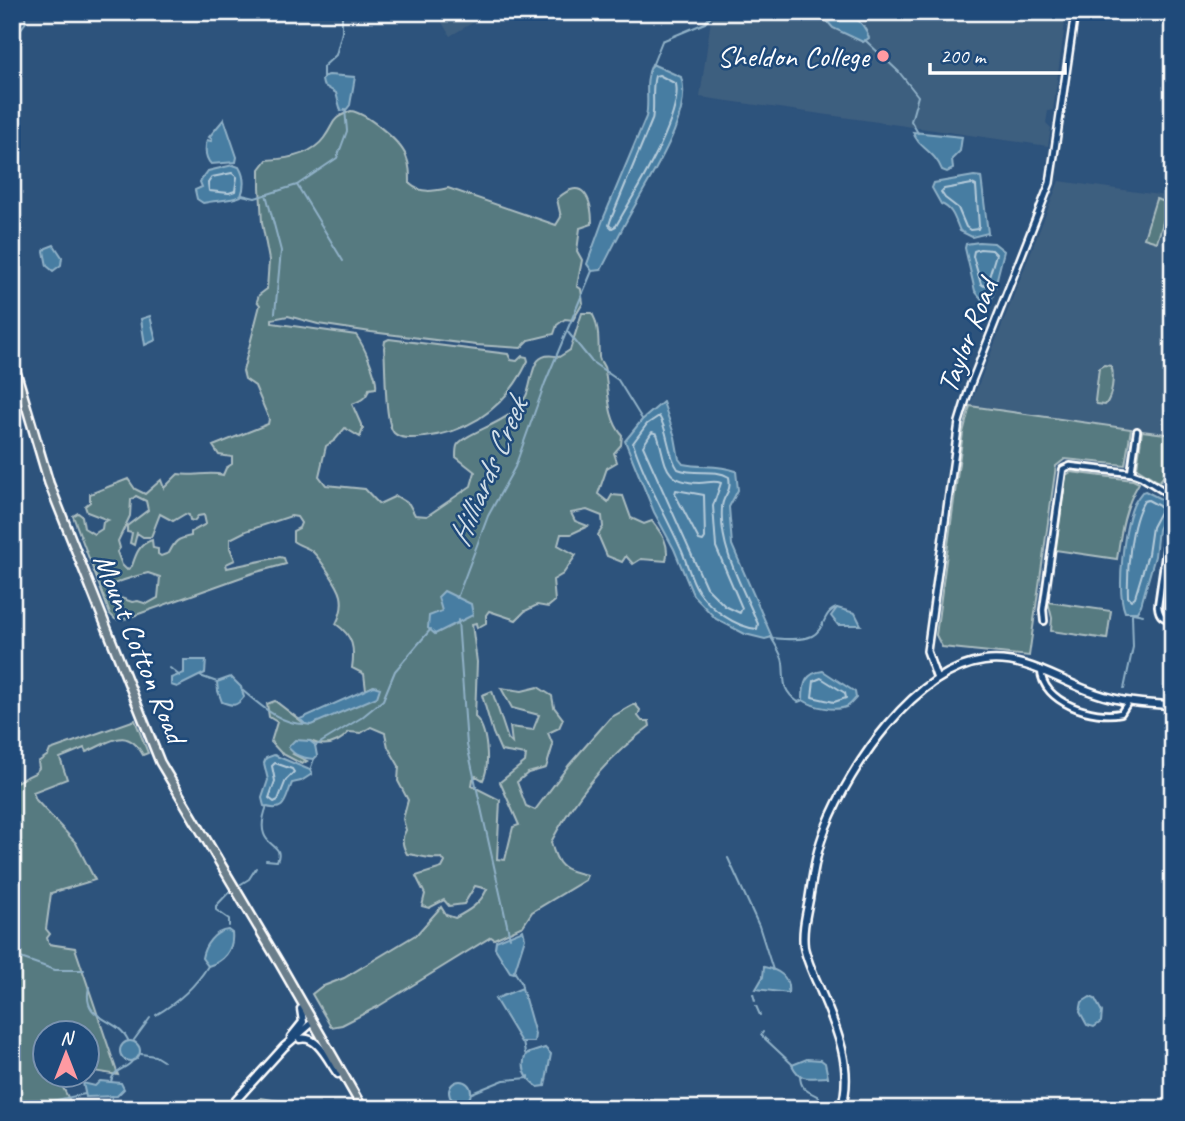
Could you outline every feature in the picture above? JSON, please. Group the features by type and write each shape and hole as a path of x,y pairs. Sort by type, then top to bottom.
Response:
{"main road":[{"name":"Mount Cotton Road","path":"12,358 49,483 147,733 172,783 361,1109"},
{"path":"841,1109 845,1087 845,1061 804,946 803,931 815,863 827,825 865,752 887,726 937,679 965,665 984,661 1012,662 1041,670 1094,693 1128,702 1173,705"},
{"name":"Mount Cotton Road","path":"264,938 301,1009 361,1109"},
{"path":"228,1109 283,1049 303,1022 301,1009"},
{"path":"283,1049 313,1025"},
{"path":"300,1039 313,1025"},
{"path":"283,1049 306,1037 315,1041 338,1074"}],"street":[{"name":"Taylor Road","path":"937,679 927,651 959,422 970,386 1050,183 1075,12"},
{"path":"1131,473 1137,431"},
{"path":"1044,621 1043,610 1063,469 1070,466 1131,473 1173,497"},
{"path":"1173,519 1169,528 1158,606 1158,613 1162,617 1173,620"},
{"path":"1041,670 1042,680 1047,687 1073,708 1083,712 1106,715 1121,713 1128,702"}],"shaded area":[{"path":"436,12 491,12 450,36"},
{"name":"Sheldon College","path":"712,12 1063,12 1066,16 1053,110 1048,111 1046,123 1051,128 1048,146 700,97"},
{"path":"1059,181 1173,197 1173,435 970,406"}],"green space":[{"path":"351,111 357,113 390,136 406,156 410,184 419,189 433,191 448,188 556,225 561,217 557,199 573,189 580,190 588,199 592,224 580,228 577,251 582,260 577,286 581,289 583,303 573,320 565,319 557,325 554,334 529,340 521,348 371,332 318,324 288,316 272,319 272,323 356,335 375,376 376,388 369,389 365,397 352,404 363,429 360,437 345,428 326,446 319,476 326,485 365,489 379,504 396,496 409,504 415,515 427,516 471,486 475,472 456,457 460,442 516,409 526,396 537,361 549,355 559,357 570,350 582,313 592,313 597,329 599,357 605,369 609,405 622,435 621,445 614,453 617,462 607,468 598,494 608,502 612,495 623,496 631,518 644,524 652,521 664,540 667,555 666,561 641,559 633,564 626,556 622,562 607,556 598,535 603,527 602,516 587,510 571,513 575,521 588,526 571,534 561,534 558,545 576,555 563,574 553,580 555,601 548,607 537,605 516,620 489,611 486,623 477,628 476,623 472,624 477,662 475,717 483,730 487,757 483,780 476,776 472,786 500,800 497,859 505,860 513,827 519,825 500,782 525,762 526,755 501,751 482,695 492,691 508,739 512,743 510,727 533,730 539,715 512,708 501,688 522,691 538,687 552,696 554,707 563,719 559,728 548,733 553,745 546,768 528,773 517,782 526,806 535,810 610,718 635,704 640,710 638,716 642,721 649,721 650,726 621,750 594,778 551,842 562,866 587,875 585,880 532,912 523,926 494,939 491,937 379,1006 342,1025 331,1027 312,994 417,934 441,907 446,915 455,918 465,912 478,903 487,889 475,886 464,904 449,906 444,900 429,908 422,906 425,894 416,876 442,868 445,862 442,858 407,854 405,851 403,839 406,830 403,819 408,800 398,781 399,766 388,747 385,733 371,727 361,733 349,732 331,744 310,741 293,754 307,761 302,764 281,753 271,742 277,722 269,717 267,704 275,701 305,724 374,686 366,690 364,674 352,668 351,643 346,633 336,624 342,603 337,586 313,552 293,541 293,531 299,528 301,523 297,517 291,516 230,539 235,560 226,564 227,568 280,557 284,558 286,564 253,573 122,620 115,619 110,614 73,516 78,513 82,516 84,528 94,534 102,529 103,522 108,520 87,512 85,506 90,502 90,494 128,479 135,489 145,494 161,480 164,488 178,474 223,475 226,468 232,464 232,457 219,455 213,446 268,424 269,419 255,386 245,379 243,371 260,305 257,301 259,295 267,289 269,260 262,223 260,169 267,160 290,157 313,148 324,138 336,119","holes":["136,496 146,501 148,510 127,526 127,532 132,533 130,543 134,545 137,533 143,537 151,537 160,514 173,521 185,514 194,521 198,516 204,515 206,524 191,532 191,536 177,541 169,553 161,556 158,549 153,548 152,540 144,544 127,570 117,552 120,548 118,541 130,516 131,500","148,573 160,577 158,598 147,604 115,596 109,587"]},
{"path":"1156,199 1169,203 1157,242 1144,238"},
{"path":"389,339 508,354 511,360 517,361 522,356 527,357 528,361 510,391 474,422 443,434 405,438 394,433 388,418 384,348 385,341"},
{"path":"1104,365 1111,366 1113,375 1111,392 1105,405 1095,401 1099,368"},
{"path":"970,406 1131,429 1125,465 1065,459 1056,466 1029,656 942,647 936,635 963,433"},
{"path":"1142,431 1173,435 1173,465 1159,482 1137,468"},
{"path":"1071,472 1139,483 1127,511 1117,559 1055,550 1066,475"},
{"path":"1173,537 1173,614 1168,614 1163,609"},
{"path":"1048,602 1111,611 1107,639 1051,631 1052,618"},
{"path":"135,720 148,753 143,755 130,740 123,738 109,741 86,752 84,748 60,758 67,779 33,792 36,800 76,843 95,880 51,893 46,929 50,934 47,938 49,944 75,948 99,1020 32,1020 32,1090 64,1090 74,1109 12,1109 12,784 35,773 39,768 38,762 48,755 50,750"},
{"path":"102,1028 118,1075 102,1072"},
{"path":"261,1098 326,1109 252,1109"}],"water":[{"path":"828,12 842,13 859,21 869,38 863,42 833,28 826,20"},
{"path":"652,64 681,77 682,107 662,158 601,270 592,271 587,264 646,117 648,77"},
{"path":"329,75 355,77 350,105 346,110 341,111 336,93 323,85 322,80"},
{"path":"224,119 237,157 236,162 211,164 206,153 207,140 211,141 209,137"},
{"path":"913,132 962,137 960,151 952,159 953,169 947,172 942,170"},
{"path":"233,165 239,167 242,174 244,185 241,196 203,203 197,199 195,190 202,187 200,182 208,171"},
{"path":"981,177 988,233 972,237 960,231 951,211 941,204 932,188 934,183"},
{"path":"994,243 1004,251 992,298 984,302 975,291 965,248 966,244"},
{"path":"54,245 62,257 61,265 53,271 47,266 44,251"},
{"path":"150,316 156,340 145,345 141,319"},
{"path":"663,402 679,459 683,464 736,471 738,490 729,507 732,545 772,637 765,639 745,634 716,619 693,595 674,549 654,512 625,441 642,420"},
{"path":"1145,491 1163,500 1169,509 1158,529 1155,556 1141,605 1137,612 1125,612 1121,589 1124,543 1133,506"},
{"path":"444,591 471,604 473,615 435,634 428,628 429,616 442,611 438,597"},
{"path":"837,608 855,613 861,625 838,625 831,616"},
{"path":"184,660 206,660 205,673 177,687 171,685 171,678 184,673"},
{"path":"823,671 855,692 856,698 849,705 837,709 825,708 803,700 806,680 812,674"},
{"path":"231,677 241,687 244,697 234,705 222,702 217,682"},
{"path":"374,686 380,688 377,697 311,725 300,719"},
{"path":"295,740 310,741 315,745 317,756 310,759 293,753 288,747"},
{"path":"274,755 310,770 312,774 292,783 284,804 271,808 264,806 262,798 268,780 264,763 266,758"},
{"path":"228,930 232,933 229,950 218,962 208,966 202,958 207,944 218,933"},
{"path":"523,930 525,938 514,973 510,972 495,948 496,941"},
{"path":"764,967 783,975 788,993 756,989 763,977"},
{"path":"522,988 535,1034 534,1042 521,1042 495,999"},
{"path":"1090,997 1095,999 1102,1012 1101,1022 1094,1027 1087,1025 1080,1012 1082,1002"},
{"path":"126,1041 134,1041 140,1051 134,1061 126,1061 120,1055 120,1047"},
{"path":"545,1048 551,1054 545,1086 538,1087 525,1073 524,1059 526,1054"},
{"path":"807,1059 825,1063 828,1077 807,1078 795,1071 792,1065"},
{"path":"102,1081 121,1083 124,1089 117,1096 86,1097 84,1090 102,1090"},
{"path":"460,1081 470,1088 471,1092 464,1102 460,1103 450,1096 449,1092 456,1082"}],"waterway":[{"path":"12,41 26,22 24,12"},
{"name":"Hilliards Creek","path":"323,78 323,67 336,55 342,32 342,12"},
{"name":"Hilliards Creek","path":"652,66 662,41 705,23 714,12"},
{"path":"865,40 899,72 918,96 911,121 918,133"},
{"path":"242,195 255,198 297,185 337,158 347,131 345,109"},
{"path":"297,185 343,261"},
{"path":"266,194 281,251 275,313"},
{"name":"Hilliards Creek","path":"457,598 488,516 515,467 545,383 592,271"},
{"path":"567,331 592,362 618,380 642,419"},
{"path":"773,638 808,638 819,630 829,613 837,608"},
{"path":"1133,613 1143,615"},
{"path":"1124,689 1133,647 1132,614"},
{"path":"458,620 467,745 510,938"},
{"name":"Hilliards Creek","path":"315,746 361,718 383,700 395,671 431,629"},
{"path":"771,637 780,653 786,689 798,702 803,700"},
{"path":"170,668 180,676"},
{"path":"200,676 217,682"},
{"path":"242,690 280,718 306,724"},
{"name":"Hilliards Creek","path":"310,770 314,759"},
{"name":"Hilliards Creek","path":"266,860 277,861 279,856 263,831 267,806"},
{"path":"728,858 759,926 773,970"},
{"name":"Hilliards Creek","path":"241,884 249,879 256,868"},
{"path":"229,926 229,919 216,910 216,906 231,890"},
{"path":"12,955 55,970 84,970"},
{"path":"156,1015 185,994 208,966"},
{"path":"514,971 522,987"},
{"path":"89,987 90,1007 101,1018 123,1032 128,1040"},
{"path":"753,994 755,1001"},
{"path":"756,1006 760,1015"},
{"path":"134,1040 150,1018"},
{"path":"763,1032 761,1035 793,1065"},
{"path":"523,1042 525,1053"},
{"path":"141,1054 155,1056 163,1061"},
{"path":"111,1082 114,1074 133,1060"},
{"path":"800,1075 803,1087 819,1097 821,1104"},
{"path":"472,1093 504,1080 529,1076"},
{"path":"15,1109 85,1094"},
{"path":"111,1103 112,1096"}],"place":[{"name":"Sheldon College","path":"883,56"}]}
